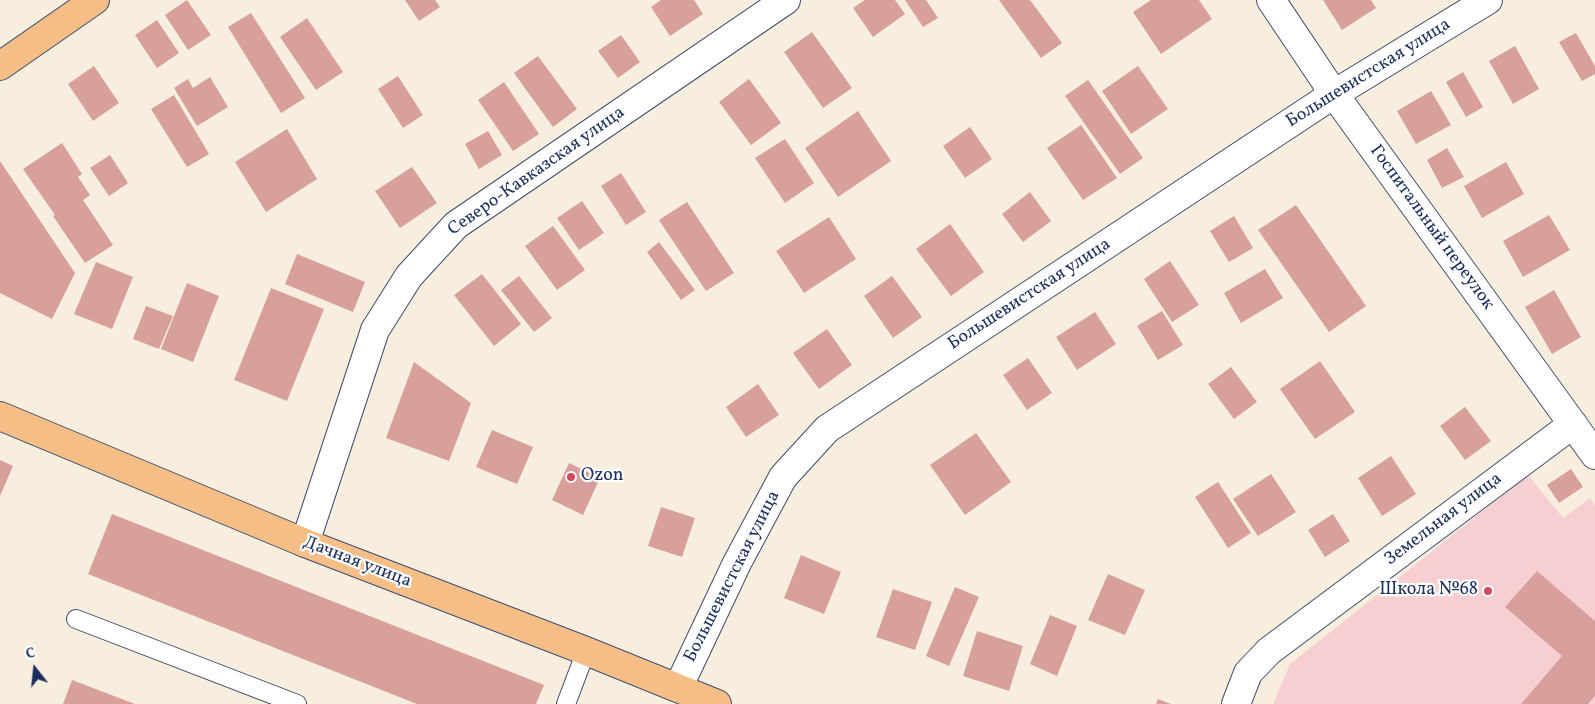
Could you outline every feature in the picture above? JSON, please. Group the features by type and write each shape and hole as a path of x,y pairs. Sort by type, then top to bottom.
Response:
{"main road":[{"path":"0,66 95,0"},
{"name":"Дачная улица","path":"0,416 305,543 586,651 717,704"}],"street":[{"name":"Северо-Кавказская улица","path":"305,543 375,330 409,276 456,225 786,0"},
{"name":"Госпитальный переулок","path":"1271,0 1334,94 1588,441"},
{"name":"Большевистская улица","path":"678,688 737,563 783,477 827,429 1334,94 1488,0"},
{"name":"Земельная улица","path":"1236,704 1248,674 1269,651 1588,441"}],"lane":[{"path":"76,619 297,704"},
{"path":"566,704 586,651"}],"shaded area":[{"name":"Школа №68","path":"1528,475 1563,518 1590,498 1595,506 1595,704 1273,704 1290,664"}],"building":[{"path":"187,0 211,35 188,50 165,15"},
{"path":"405,0 435,0 440,7 419,21"},
{"path":"661,0 694,0 703,14 670,36 651,7"},
{"path":"865,0 895,0 905,14 873,37 853,8"},
{"path":"905,0 926,0 938,18 923,27"},
{"path":"999,0 1030,0 1062,43 1041,58"},
{"path":"1151,0 1199,0 1212,19 1161,54 1133,12"},
{"path":"1323,0 1371,0 1376,8 1342,30"},
{"path":"251,13 305,98 281,113 228,27"},
{"path":"307,18 343,72 316,90 280,37"},
{"path":"157,20 179,53 157,68 135,35"},
{"path":"812,32 852,88 823,108 784,52"},
{"path":"1576,33 1595,66 1595,74 1582,81 1559,42"},
{"path":"621,35 640,62 618,78 598,51"},
{"path":"1515,46 1539,89 1513,104 1489,61"},
{"path":"538,56 577,109 553,127 514,73"},
{"path":"94,66 119,103 93,121 68,84"},
{"path":"1138,66 1168,109 1131,134 1102,91"},
{"path":"1463,72 1483,107 1466,117 1446,82"},
{"path":"398,76 423,115 403,128 378,89"},
{"path":"210,77 228,107 197,126 174,88 188,79 193,88"},
{"path":"749,79 781,123 751,145 719,102"},
{"path":"1088,80 1143,158 1120,174 1065,96"},
{"path":"504,82 539,134 513,151 478,100"},
{"path":"1431,91 1451,125 1416,144 1397,111"},
{"path":"174,95 209,154 187,167 151,109"},
{"path":"858,111 891,161 838,197 805,148"},
{"path":"1081,125 1117,178 1083,200 1047,148"},
{"path":"970,127 992,159 965,178 943,146"},
{"path":"287,129 317,179 266,212 235,162"},
{"path":"488,131 502,155 479,169 465,144"},
{"path":"785,139 814,183 785,203 755,158"},
{"path":"62,143 82,174 78,177 90,195 83,200 113,245 85,263 23,169"},
{"path":"1447,148 1464,177 1442,188 1427,160"},
{"path":"110,155 128,183 109,196 90,168"},
{"path":"0,161 75,273 52,319 0,293"},
{"path":"1506,162 1524,194 1482,218 1464,186"},
{"path":"412,167 437,203 400,228 375,191"},
{"path":"621,173 646,212 626,225 601,186"},
{"path":"1030,192 1051,221 1023,242 1002,214"},
{"path":"582,201 604,233 579,250 557,218"},
{"path":"687,202 734,273 706,291 659,220"},
{"path":"1296,205 1366,306 1329,332 1258,230"},
{"path":"1549,215 1570,250 1523,277 1503,241"},
{"path":"1234,216 1253,248 1229,262 1210,231"},
{"path":"829,217 856,259 804,293 776,251"},
{"path":"950,224 984,272 951,296 916,249"},
{"path":"553,226 585,270 557,290 525,246"},
{"path":"659,242 695,290 681,300 647,252"},
{"path":"297,254 365,282 353,312 285,284"},
{"path":"1170,261 1199,305 1172,322 1144,279"},
{"path":"96,262 133,277 112,329 74,314"},
{"path":"1265,269 1283,298 1241,323 1224,293"},
{"path":"482,274 521,324 494,346 454,295"},
{"path":"519,276 552,318 534,332 501,290"},
{"path":"892,276 922,317 893,338 864,296"},
{"path":"187,283 219,296 193,362 161,349"},
{"path":"271,288 324,309 287,401 234,380"},
{"path":"1554,290 1581,337 1552,354 1525,307"},
{"path":"146,306 173,316 159,349 133,339"},
{"path":"1162,311 1183,345 1158,360 1137,326"},
{"path":"1095,312 1116,344 1077,370 1056,337"},
{"path":"827,329 852,365 819,389 793,353"},
{"path":"1028,358 1052,393 1027,410 1003,375"},
{"path":"1320,361 1355,412 1315,439 1280,389"},
{"path":"414,362 471,403 449,461 386,438"},
{"path":"1231,367 1257,402 1234,419 1208,384"},
{"path":"758,384 779,415 746,437 726,407"},
{"path":"1465,407 1491,441 1465,460 1440,426"},
{"path":"492,430 533,447 517,484 476,467"},
{"path":"976,433 1011,482 965,515 930,465"},
{"path":"1391,456 1416,494 1382,516 1358,478"},
{"path":"0,460 13,466 0,496"},
{"path":"569,463 600,478 583,515 552,500"},
{"path":"1571,469 1583,487 1559,503 1547,485"},
{"path":"1271,474 1296,512 1258,536 1233,499"},
{"path":"1218,482 1251,533 1228,548 1195,497"},
{"path":"661,507 695,518 682,557 648,546"},
{"path":"112,514 544,685 536,704 417,704 88,574"},
{"path":"1333,514 1350,541 1325,557 1308,530"},
{"path":"801,555 841,572 824,614 784,598"},
{"path":"1537,571 1595,621 1595,696 1588,704 1521,704 1562,656 1505,607"},
{"path":"1108,574 1145,590 1125,635 1088,620"},
{"path":"955,587 979,597 949,666 926,656"},
{"path":"893,589 932,602 915,650 876,637"},
{"path":"1050,615 1077,626 1057,676 1030,664"},
{"path":"977,631 1023,646 1009,691 963,676"},
{"path":"72,680 135,704 63,704"},
{"path":"1158,699 1171,704 1156,704"}],"place":[{"name":"Ozon","path":"571,477"},
{"name":"Школа №68","path":"1488,591"}]}
